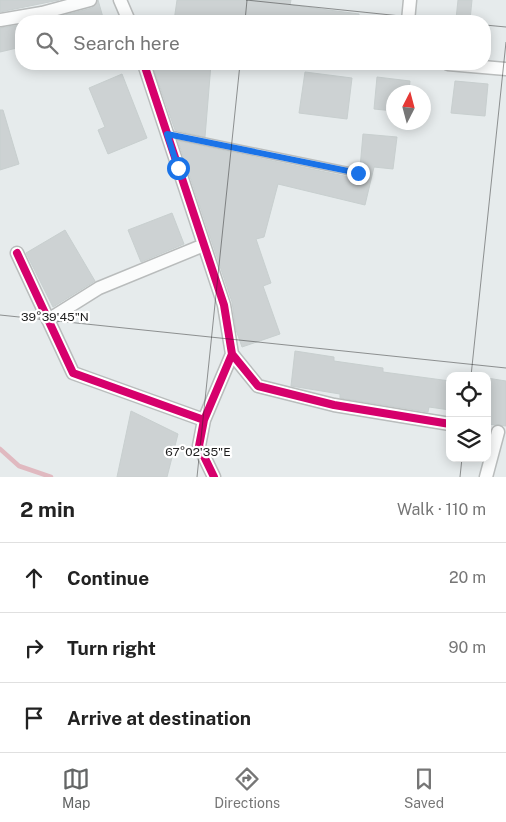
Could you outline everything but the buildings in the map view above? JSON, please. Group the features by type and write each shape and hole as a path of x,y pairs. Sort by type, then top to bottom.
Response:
{"street":[{"path":"30,15 90,0"},
{"path":"120,0 126,15"},
{"path":"409,15 410,0"},
{"path":"0,20 15,18"},
{"path":"491,68 506,69"},
{"path":"146,70 224,304 232,354 258,386 334,405 446,423"},
{"path":"48,320 99,288 204,245"},
{"path":"17,253 73,373 204,420"},
{"path":"214,477 199,446 204,420 232,354"},
{"path":"486,477 497,432"}],"lane":[{"path":"167,134 358,173"}],"waterway":[{"path":"0,449 19,466 51,477"}],"cycle path":[{"path":"146,70 224,305 232,354 204,420 199,446 214,477"},
{"path":"17,253 73,373 204,420"},
{"path":"232,354 258,386 334,405 446,423"}],"route":[{"path":"178,168 167,134 358,173"}]}
